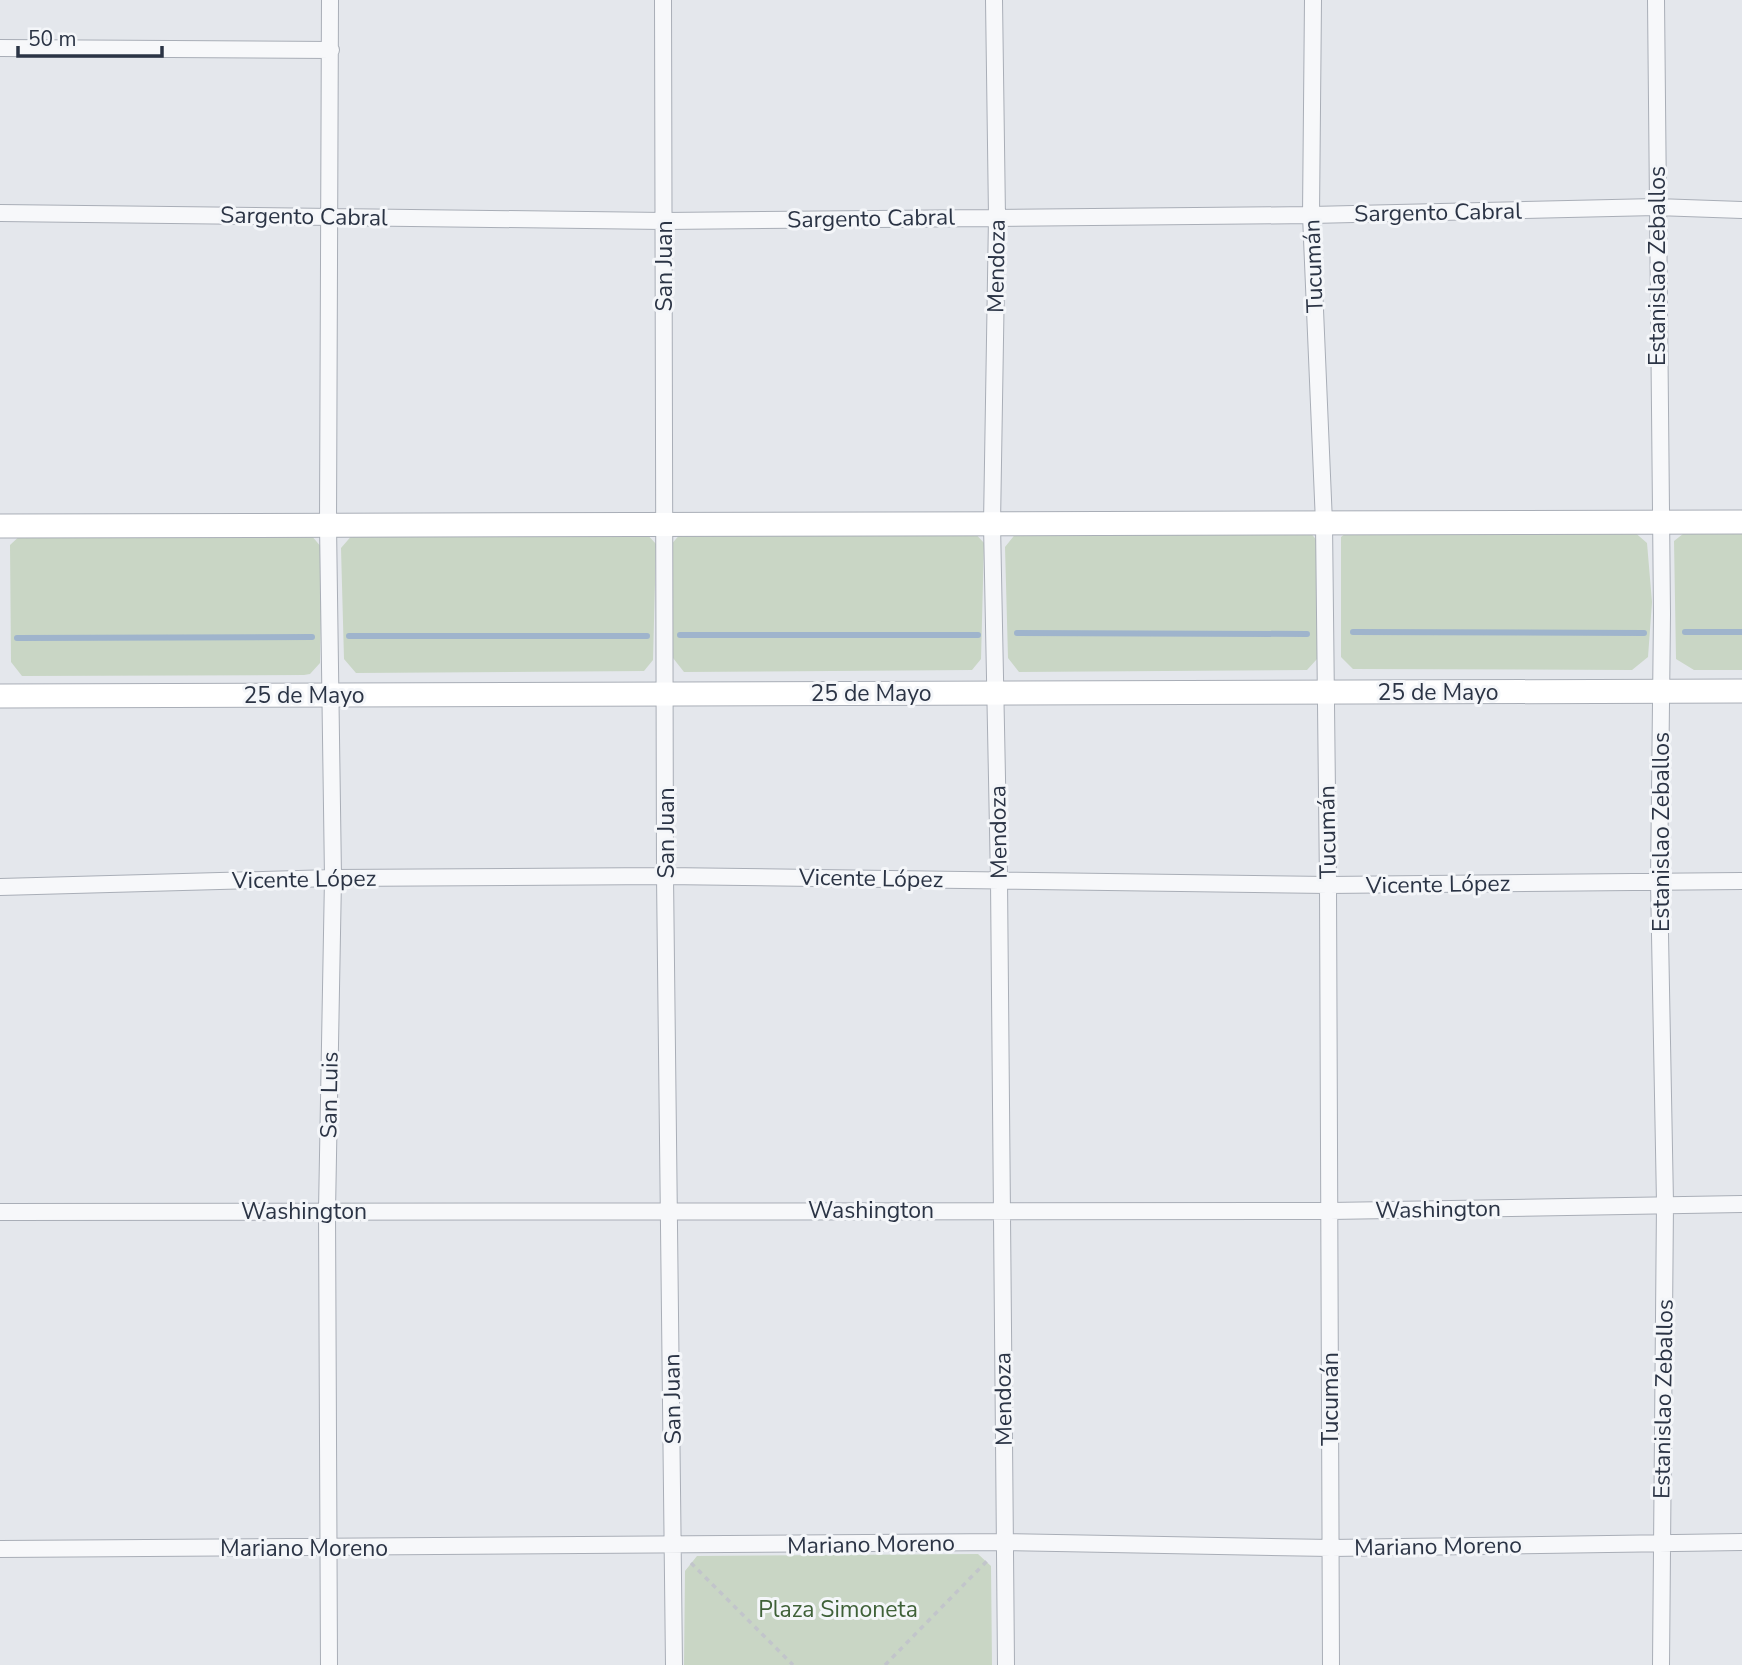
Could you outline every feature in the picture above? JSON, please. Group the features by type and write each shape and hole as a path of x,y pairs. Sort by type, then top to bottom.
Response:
{"street":[{"name":"San Luis","path":"329,1665 327,1211 333,878 328,525 332,216 330,0"},
{"name":"San Juan","path":"663,0 665,876 674,1665"},
{"name":"Mendoza","path":"994,0 996,217 992,524 999,880 1006,1665"},
{"name":"Tucumán","path":"1313,0 1311,215 1324,523 1328,885 1331,1665"},
{"name":"Estanislao Zeballos","path":"1656,0 1661,691 1659,881 1665,1203 1661,1665"},
{"path":"0,48 331,50"},
{"name":"Sargento Cabral","path":"0,213 664,221 1311,215 1656,207 1742,210"},
{"path":"0,526 1742,522"},
{"name":"25 de Mayo","path":"0,696 1742,691"},
{"name":"Vicente López","path":"0,887 333,878 665,876 1328,885 1742,881"},
{"name":"Washington","path":"0,1212 1000,1209 1329,1211 1665,1203 1742,1204"},
{"name":"Mariano Moreno","path":"0,1549 674,1547 1005,1542 1331,1548 1662,1541 1742,1542"}],"path":[{"path":"885,1665 1005,1542"},
{"path":"674,1547 793,1665"}],"green space":[{"path":"1351,529 1632,530 1647,543 1652,602 1648,657 1632,670 1353,669 1341,657 1341,537"},
{"path":"1688,530 1742,530 1742,670 1694,670 1676,659 1674,541"},
{"path":"973,531 984,543 981,659 972,670 684,672 673,658 669,547 682,532"},
{"path":"1309,531 1319,543 1317,659 1307,670 1019,672 1008,658 1005,547 1017,532"},
{"path":"24,532 311,535 322,548 320,663 310,674 304,675 22,676 11,662 10,545"},
{"path":"645,532 656,544 653,660 644,671 356,673 344,659 341,548 354,533"},
{"name":"Plaza Simoneta","path":"978,1554 991,1566 992,1665 684,1665 685,1571 697,1556"}],"waterway":[{"path":"1353,632 1644,633"},
{"path":"1685,632 1742,632"},
{"path":"1017,633 1307,634"},
{"path":"680,635 978,635"},
{"path":"349,636 647,636"},
{"path":"17,638 312,637"}]}
